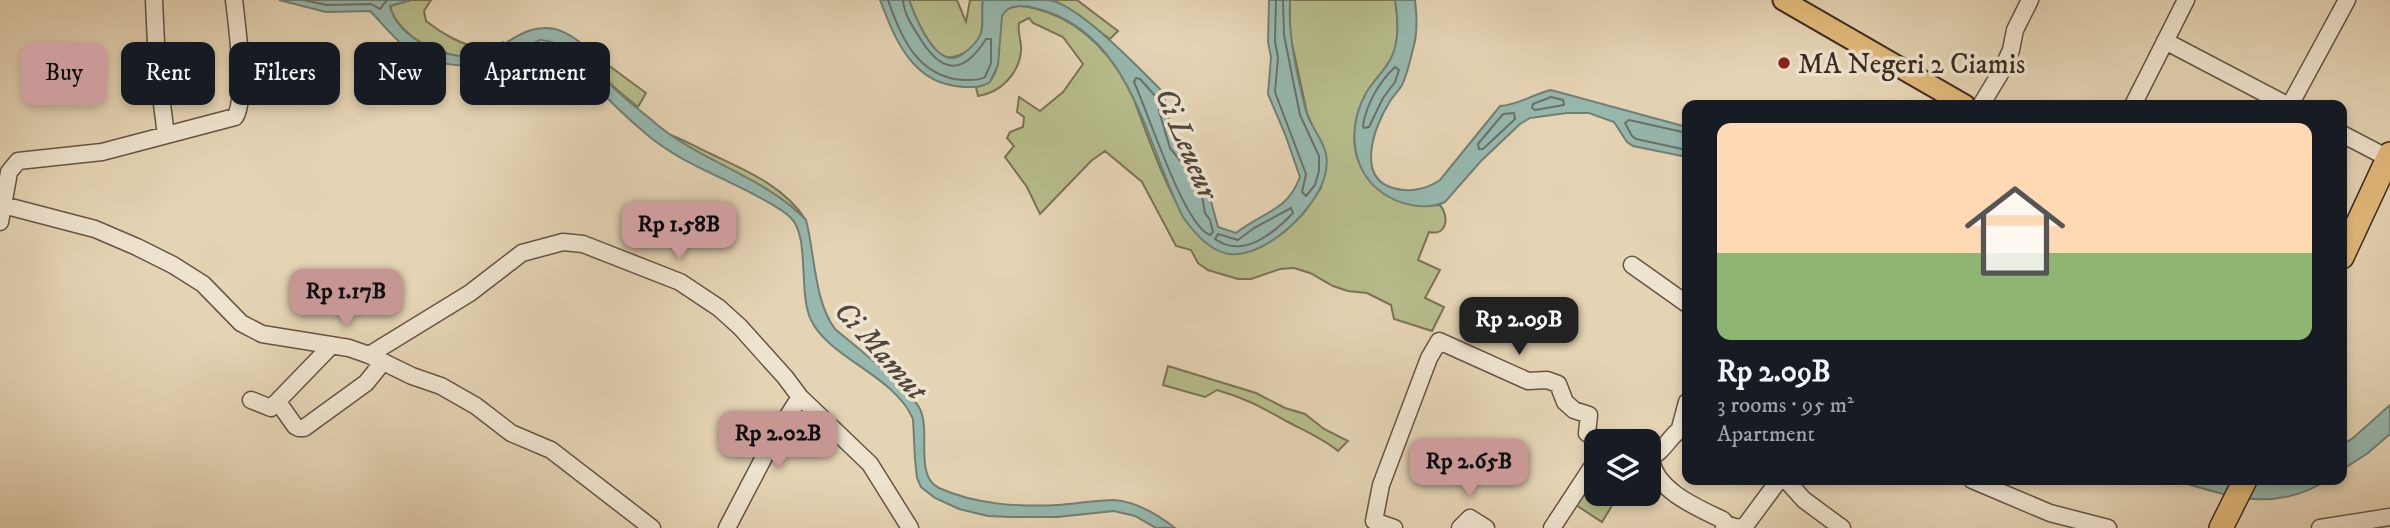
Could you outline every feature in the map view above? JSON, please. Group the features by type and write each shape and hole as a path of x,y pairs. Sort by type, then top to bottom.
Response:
{"highway":[{"path":"2347,246 2389,156"},
{"path":"2221,528 2243,485"}],"main road":[{"path":"1783,0 1805,6 1957,100"}],"street":[{"path":"154,0 157,66 166,135"},
{"path":"234,0 241,93 237,114 232,119 79,156 18,161 9,172 2,214 95,229 173,265 202,284 241,323 253,330 262,334 332,345 376,358 412,376 441,386 476,406 511,433 551,450 652,528"},
{"path":"1985,100 2011,50 2015,30 2030,0"},
{"path":"2136,100 2186,0"},
{"path":"2291,100 2347,0"},
{"path":"2165,41 2278,100"},
{"path":"2347,136 2389,156"},
{"path":"278,401 295,426 301,429 366,383 376,358 470,293 522,253 551,244 583,244 669,278 701,295 740,327 800,397 870,464 911,528"},
{"path":"1632,265 1682,300"},
{"path":"1394,528 1375,523 1374,516 1388,464 1437,342 1441,341 1528,381 1547,380 1558,384 1565,402 1574,410 1589,415 1587,429"},
{"path":"251,400 269,408 332,345"},
{"path":"727,528 775,436 800,397"},
{"path":"1661,448 1682,428"},
{"path":"1552,528 1584,479"},
{"path":"1661,479 1689,502 1723,520 1725,526 1738,528 1745,526 1775,485"},
{"path":"1790,485 1804,500 1842,528"},
{"path":"1984,485 2050,513 2108,528"},
{"path":"2320,528 2390,517"},
{"path":"1460,528 1470,518 1486,528"}],"green space":[{"path":"411,0 431,0 424,11 426,21 460,42 460,56 446,53 446,42 421,42 414,38 395,18 390,6"},
{"path":"909,0 957,0 966,22 970,0 983,0 982,29 977,41 962,54 943,57 923,31"},
{"path":"1051,0 1077,0 1118,31 1110,39"},
{"path":"1290,0 1395,0 1398,30 1396,45 1388,64 1369,90 1361,107 1355,145 1362,168 1369,178 1395,198 1407,204 1440,205 1443,209 1445,224 1440,231 1429,232 1418,260 1440,270 1425,298 1444,307 1432,331 1394,319 1391,305 1367,293 1333,286 1310,273 1294,268 1280,269 1251,279 1238,279 1208,270 1198,263 1191,250 1176,246 1142,182 1105,151 1091,161 1040,214 1027,187 1005,157 1014,146 1007,138 1010,132 1023,127 1024,117 1017,112 1019,97 1040,111 1063,92 1083,64 1063,37 1033,23 1029,18 1019,23 1021,51 1012,75 1001,87 978,96 976,87 988,82 995,74 998,63 998,27 1001,16 1007,9 1016,6 1030,7 1063,19 1077,27 1101,48 1129,87 1170,190 1180,210 1204,241 1283,233 1302,215 1321,188 1314,130 1307,113 1290,34"},
{"path":"610,66 646,93 638,107 610,83"},
{"path":"671,135 764,181 787,198 806,220 774,194 704,157"},
{"path":"1168,366 1256,393 1285,408 1305,414 1324,429 1348,441 1338,451 1326,442 1236,396 1217,390 1205,397 1163,385"},
{"path":"1584,492 1584,506 1612,506 1602,522 1576,505"}],"water":[{"path":"279,0 411,0 390,6 394,18 402,28 420,42 400,42 370,11 326,12"},
{"path":"880,0 909,0 929,41 936,50 954,58 969,49 980,36 983,0 1049,0 1075,12 1123,52 1160,89 1165,98 1176,145 1196,170 1209,194 1218,227 1236,233 1281,205 1295,189 1300,177 1268,94 1271,57 1268,42 1269,0 1290,0 1292,42 1299,84 1308,117 1326,154 1323,183 1306,209 1275,239 1246,253 1221,252 1199,237 1183,217 1131,93 1114,64 1093,40 1067,21 1035,8 1016,6 1008,9 1002,16 998,65 990,82 980,86 963,87 946,84 931,78 909,58 893,31"},
{"path":"1395,0 1415,0 1415,43 1408,68 1404,81 1378,124 1372,150 1374,173 1381,182 1393,188 1424,188 1440,180 1500,106 1551,90 1682,126 1682,156 1633,146 1627,142 1614,122 1589,113 1530,118 1481,161 1445,202 1417,206 1389,197 1367,177 1360,164 1354,136 1356,121 1366,93 1386,67 1394,51 1398,29"},
{"path":"543,28 555,29 579,42 550,42 508,42 524,33"},
{"path":"446,53 460,56 460,66 446,64"},
{"path":"610,84 672,136 752,180 806,220 819,291 828,318 835,329 894,379 920,409 927,474 931,482 939,488 953,494 998,504 1044,506 1122,501 1146,509 1175,528 1156,528 1135,516 1114,511 1057,517 988,516 959,509 935,498 921,487 917,478 913,419 904,404 878,379 832,345 811,320 805,295 800,238 791,218 774,205 683,159 656,142 610,101"},
{"path":"2390,405 2390,434 2347,467 2347,442"},
{"path":"2191,485 2317,485 2288,497 2270,499 2251,499"}],"place":[{"name":"MA Negeri 2 Ciamis","path":"1784,63"}],"water label":[{"name":"Ci Leueur","path":"1187,143"},
{"name":"Ci Mamut","path":"881,350"}]}
